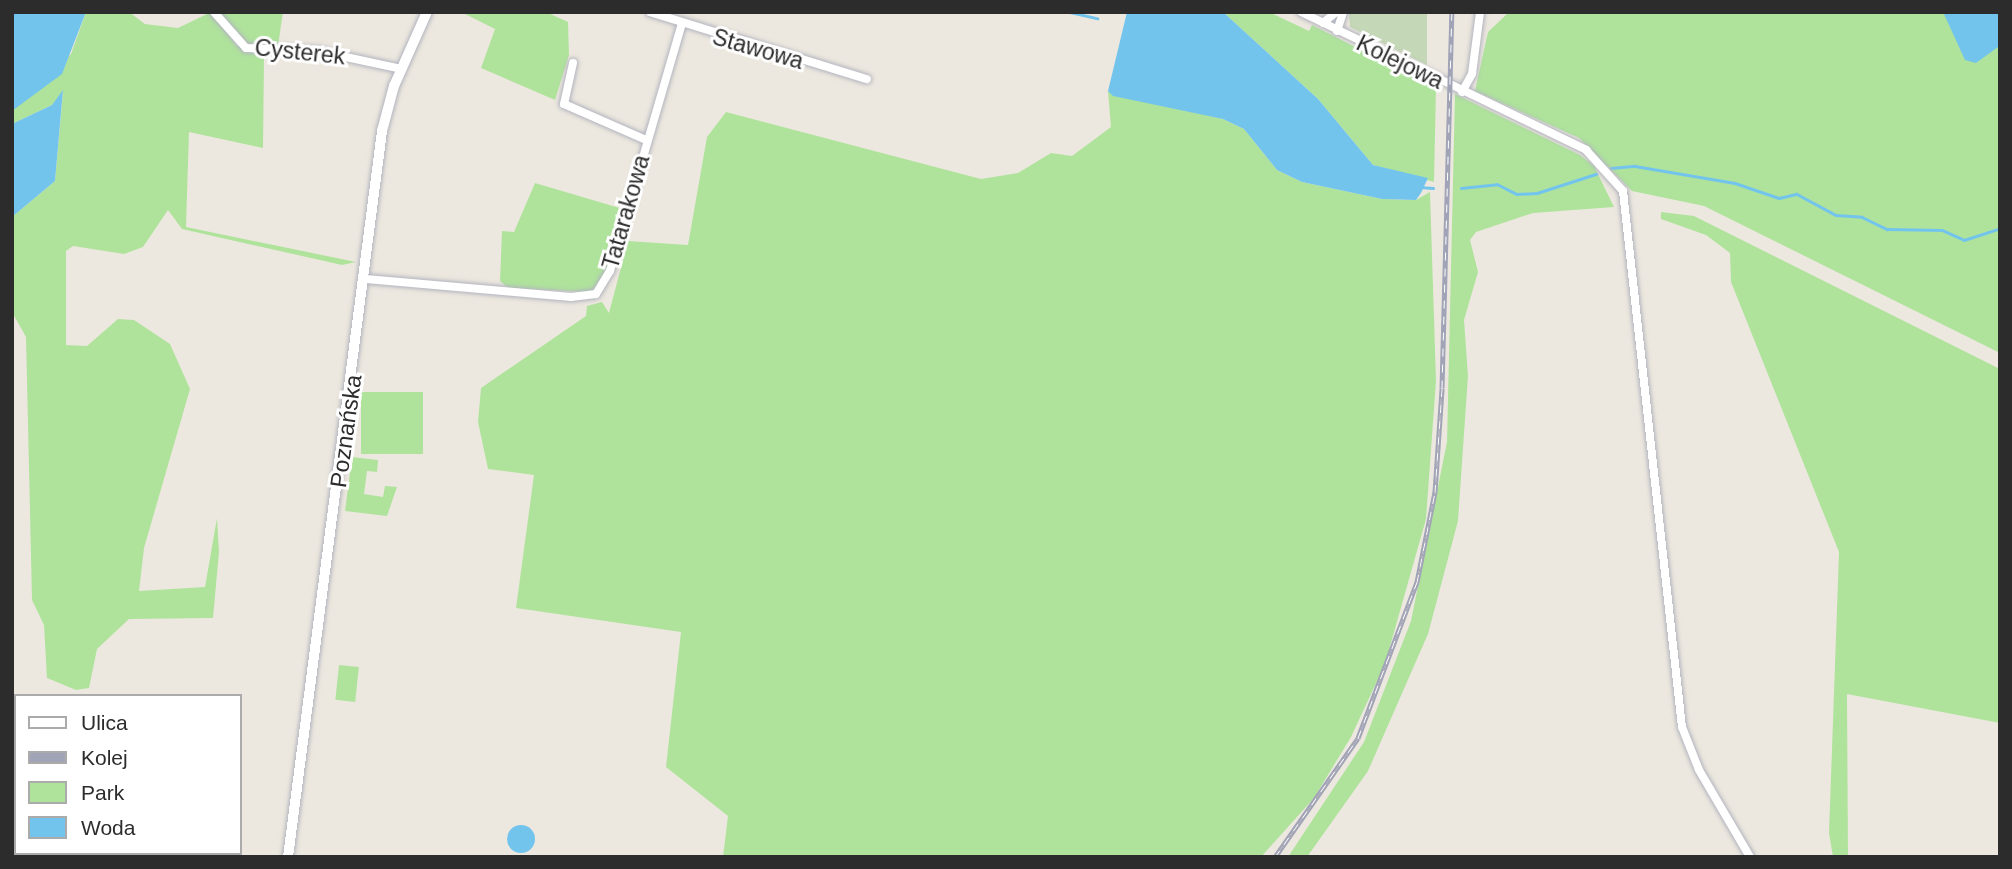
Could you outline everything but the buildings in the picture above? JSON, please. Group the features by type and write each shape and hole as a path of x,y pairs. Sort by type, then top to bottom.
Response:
{"main road":[{"name":"Poznańska","path":"288,857 366,279 382,131 401,69 427,12"}],"street":[{"name":"Cysterek","path":"214,12 246,48 318,51 401,69"},
{"name":"Stawowa","path":"650,12 681,26 867,79"},
{"name":"Kolejowa","path":"1301,12 1586,150 1623,191 1682,727 1699,770 1750,857"},
{"path":"1323,23 1336,12"},
{"path":"1337,31 1343,12"},
{"path":"1462,92 1472,75 1480,12"},
{"name":"Tatarakowa","path":"366,279 591,296 607,278 681,26"},
{"path":"573,63 564,104 646,140"}],"green space":[{"path":"86,12 129,12 145,24 178,28 211,12 236,45 264,58 263,148 189,132 186,227 356,262 342,265 182,229 168,210 143,247 124,254 73,246 66,251 66,345 87,346 118,319 134,320 170,344 190,389 144,548 139,591 205,587 217,518 219,552 213,618 129,619 97,649 89,688 76,690 47,678 44,625 32,600 26,337 12,312 12,217 55,181 63,92 52,105 12,124 12,111 71,54"},
{"path":"217,12 283,12 278,46 246,44"},
{"path":"461,12 546,12 568,22 569,55 555,100 481,68 495,29"},
{"path":"1223,12 1269,12 1309,31 1312,25 1436,88 1434,182 1373,165 1318,99"},
{"path":"1349,12 1427,12 1427,65 1350,27"},
{"path":"1509,12 1943,12 1976,63 2000,42 2000,353 1704,206 1632,191 1579,138 1475,91 1488,32"},
{"path":"1108,91 1223,119 1244,129 1277,170 1302,182 1382,199 1416,200 1430,192 1436,381 1426,519 1385,664 1351,737 1314,798 1261,857 723,857 728,816 666,767 681,632 516,608 534,475 488,469 478,422 481,388 586,316 587,306 602,302 609,313 628,241 688,245 707,137 726,112 981,179 1018,173 1051,153 1072,156 1111,127"},
{"path":"1455,94 1580,155 1594,166 1614,207 1533,213 1476,232 1470,240 1478,272 1464,320 1468,376 1458,521 1428,634 1368,771 1307,857 1288,857 1364,742 1411,621 1447,442"},
{"path":"535,183 623,209 606,273 591,292 508,288 500,281 502,231 514,232"},
{"path":"1661,212 1694,216 2000,369 2000,723 1847,694 1848,857 1833,857 1829,833 1839,552 1731,282 1730,253 1706,235 1661,219"},
{"path":"361,392 423,392 423,454 361,454"},
{"path":"352,457 378,460 377,472 367,471 364,494 383,497 385,486 397,487 387,516 345,511"},
{"path":"339,665 359,667 355,702 335,700"}],"water":[{"path":"12,12 86,12 62,74 12,111"},
{"path":"1127,12 1223,12 1318,99 1373,165 1428,178 1421,193 1416,200 1382,199 1302,182 1277,170 1244,129 1223,119 1113,96 1108,91"},
{"path":"1943,12 2000,12 1998,47 1976,63 1965,60"},
{"path":"63,90 55,181 12,217 12,124 52,105"},
{"path":"521,825 531,829 535,839 531,849 521,853 511,849 507,839 511,829"}],"waterway":[{"path":"1070,12 1097,18"},
{"path":"1611,168 1635,166 1735,183 1779,198 1797,194 1836,215 1862,217 1887,229 1942,230 1964,240 2000,228"},
{"path":"1461,188 1497,184 1517,194 1537,193 1596,174"},
{"path":"1419,187 1433,188"}],"railway":[{"path":"1275,857 1358,738 1417,582 1435,492 1442,388 1452,12"}]}
